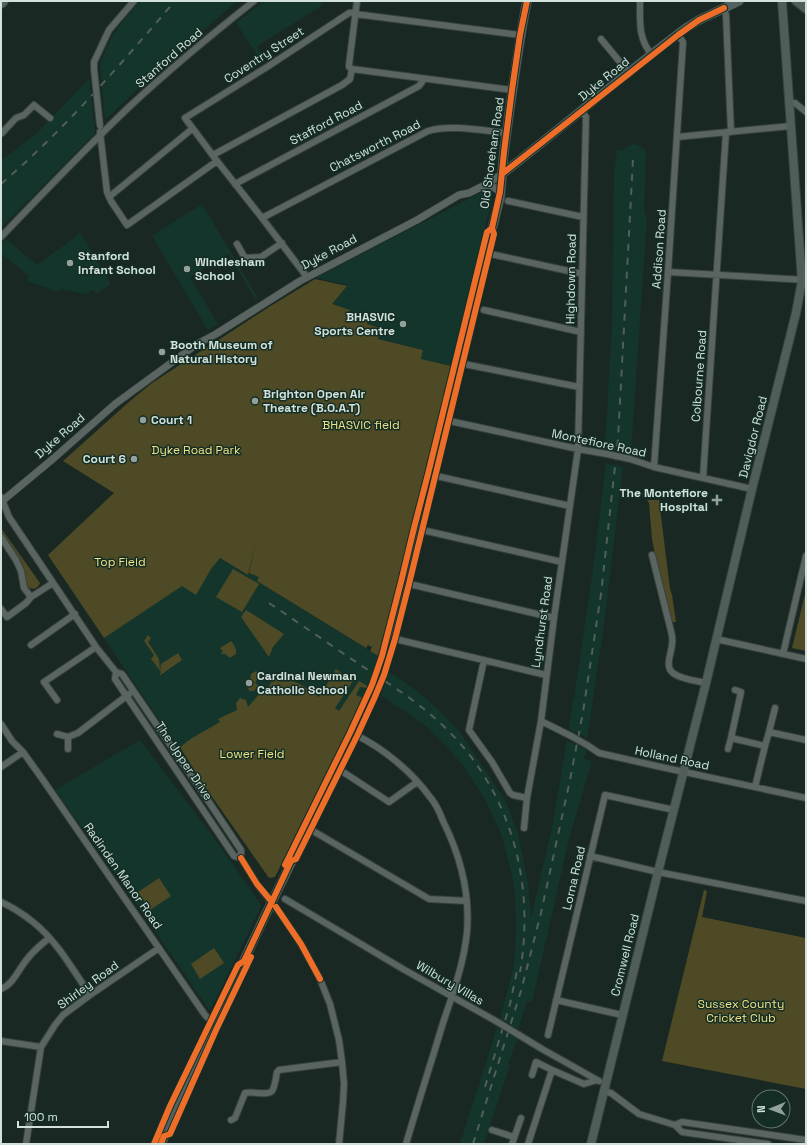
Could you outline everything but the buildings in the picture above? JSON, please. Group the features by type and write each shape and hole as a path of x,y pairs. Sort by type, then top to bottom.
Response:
{"main road":[{"name":"Old Shoreham Road","path":"161,1144 215,1022 354,734 375,687 391,638 500,192 512,90 527,1"},
{"name":"Dyke Road","path":"502,174 678,35 699,20 739,1"},
{"name":"Davigdor Road","path":"684,772 804,280 782,1"},
{"path":"796,1 806,10"},
{"name":"Cromwell Road","path":"591,1144 622,1015 684,772"}],"street":[{"path":"134,1 109,30 94,62 106,188 109,197 126,226 217,161"},
{"name":"Stanford Road","path":"1,237 101,134 166,74 254,1"},
{"path":"357,1 349,65 352,69 512,90"},
{"path":"640,1 641,34 645,47 652,55"},
{"name":"Colbourne Road","path":"703,478 717,274 729,132 726,15 724,8"},
{"name":"Coventry Street","path":"192,129 184,118 267,67 349,13 355,13"},
{"path":"355,13 520,36"},
{"name":"Addison Road","path":"654,466 683,42 678,35"},
{"path":"601,39 629,73"},
{"path":"213,155 346,82 350,77 352,69"},
{"name":"Stafford Road","path":"235,184 419,86 422,79"},
{"path":"790,103 795,103 806,112"},
{"path":"1,131 2,133 16,118 24,115 34,105 50,118"},
{"name":"Highdown Road","path":"578,449 586,117 581,111"},
{"path":"677,137 791,126"},
{"name":"Chatsworth Road","path":"262,218 428,131 447,127 507,133"},
{"path":"109,197 192,129 307,277"},
{"name":"Dyke Road","path":"2,500 54,458 114,404 162,371 197,344 216,334 307,277 417,220 459,195 469,193 485,185 502,174"},
{"path":"485,185 492,186 500,192"},
{"path":"508,201 583,217"},
{"path":"238,244 245,258 262,257 282,243"},
{"path":"486,253 582,273"},
{"path":"668,272 804,280"},
{"path":"484,310 581,332"},
{"path":"459,363 579,387"},
{"name":"Montefiore Road","path":"445,420 630,459 752,489"},
{"name":"Lyndhurst Road","path":"524,828 527,798 541,721 546,675 578,449"},
{"path":"432,475 570,506"},
{"name":"The Upper Drive","path":"2,500 9,517 96,647 116,672 122,674 241,850 241,858 257,884 272,902 301,944 320,979 330,1004 339,1040 342,1062 344,1084 339,1144"},
{"path":"418,529 562,562"},
{"path":"1,537 16,560 21,571 24,588 31,597"},
{"path":"652,555 672,631 669,664 670,669 672,673 680,677 706,683"},
{"path":"783,654 806,556"},
{"path":"1,609 7,617 26,603 31,597 53,583"},
{"path":"405,583 554,618"},
{"path":"30,645 74,614"},
{"path":"391,638 546,675"},
{"path":"716,639 806,659"},
{"path":"57,700 44,682 96,647"},
{"path":"484,660 468,730 492,762 512,796 527,798"},
{"name":"The Upper Drive","path":"116,672 115,679 234,856 241,858"},
{"path":"728,748 741,692 735,690"},
{"path":"57,734 68,737 78,733 133,691"},
{"path":"755,787 775,708"},
{"name":"Holland Road","path":"541,721 598,752 806,798"},
{"name":"Radinden Manor Road","path":"1,724 12,742 23,752 205,1015 215,1022"},
{"path":"769,732 806,740"},
{"path":"354,734 387,754 414,778 437,807 453,842 462,872 467,901 467,934 459,972 406,1144"},
{"path":"68,737 68,749"},
{"path":"730,738 765,746"},
{"path":"1,767 23,752"},
{"path":"337,768 389,802 417,782"},
{"name":"Lorna Road","path":"548,1035 605,795 674,810"},
{"path":"308,828 429,899 467,901"},
{"path":"590,856 658,872 806,901"},
{"name":"Wilbury Villas","path":"285,899 494,1020 542,1050 597,1080 611,1093 639,1114 674,1125"},
{"path":"1,902 33,922 49,938 63,955 90,995"},
{"path":"1,989 9,985 28,958 49,938"},
{"name":"Shirley Road","path":"26,1144 41,1047 55,1025 63,1015 90,995 159,948"},
{"path":"556,1000 622,1015"},
{"path":"1,1041 41,1047"},
{"path":"231,1120 234,1118 245,1093 270,1093 279,1070 342,1062"},
{"path":"532,1075 536,1062 584,1084 597,1080"},
{"path":"528,1144 552,1070"},
{"path":"512,1144 521,1118"},
{"path":"768,1144 682,1132 674,1125 682,1122 806,1140"},
{"path":"492,1130 514,1137"}],"shaded area":[{"path":"140,1 237,1 158,70 105,120 100,63 112,36"},
{"path":"264,1 321,1 323,5 257,46 265,59 261,61 236,23"},
{"path":"89,79 95,133 1,228 1,161 37,133"},
{"path":"633,144 645,149 646,154 644,212 647,217 631,452 627,453 605,448 612,325 614,175 617,150 623,150"},
{"path":"486,190 488,193 493,195 451,366 421,359 423,350 378,339 367,324 368,319 349,314 350,310 331,305 348,285 316,278 317,277"},
{"name":"Windlesham School","path":"202,204 258,298 256,300 228,254 190,277 218,324 208,330 152,236"},
{"name":"Stanford Infant School","path":"80,232 111,284 96,294 93,289 86,294 60,289 59,292 27,281 29,276 1,253 1,245 6,239 37,265 77,236"},
{"path":"606,463 623,467 603,632 587,738 570,730 569,727 593,570"},
{"name":"Cardinal Newman Catholic School","path":"114,493 247,575 265,536 293,547 257,581 380,657 368,688 275,877 269,878 201,781 178,745 166,730 48,555"},
{"path":"388,671 417,691 439,710 459,731 505,800 517,830 523,857 528,884 531,918 552,828 567,741 586,749 584,759 592,761 569,839 532,1002 527,1001 518,1030 500,1019 513,970 516,928 515,893 502,836 485,799 464,767 449,749 426,726 381,695"},
{"path":"140,740 212,835 261,905 210,1011 131,896 55,790"},
{"path":"497,1028 517,1039 508,1064 510,1065 484,1144 460,1144"}],"green space":[{"path":"315,279 347,286 332,304 350,310 349,314 368,319 367,324 380,328 378,339 423,350 421,359 451,366 380,657 370,651 372,647 368,645 366,648 257,581 259,577 249,573 256,541 248,575 220,558 211,569 196,595 182,586 104,638 48,555 114,493 63,461 152,383"},
{"path":"647,500 659,500 670,589 676,622 672,622 658,569 652,539 649,503"},
{"path":"1,528 40,583 37,588 33,589 27,587 25,573 20,559 1,533"},
{"path":"233,569 259,584 242,612 216,597"},
{"path":"806,590 806,651 792,648"},
{"path":"246,610 284,634 273,647 269,657 241,617"},
{"path":"148,635 151,638 148,642 159,659 160,671 151,659 154,655 144,641"},
{"path":"231,641 236,649 236,654 230,658 225,654 220,654 223,652 220,648"},
{"path":"178,653 182,660 159,676 161,664"},
{"name":"Lower Field","path":"336,669 353,681 335,708 339,711 359,681 369,687 360,687 356,695 363,698 275,877 269,878 201,781 180,747 192,738 220,722 218,719 237,710 236,703 240,698 246,700 248,707 261,692 265,694 274,677 284,677 300,684 319,697"},
{"path":"256,671 260,674 255,683 258,685 254,691 250,691 247,686 251,674"},
{"path":"159,878 171,896 150,910 138,892"},
{"name":"Sussex County Cricket Club","path":"704,890 707,891 702,917 806,938 806,1089 662,1061"},
{"path":"214,948 224,963 200,979 191,964"}],"railway":[{"path":"1,184 70,119 113,73 175,1"},
{"path":"473,1144 521,991 541,913 583,712 601,594 618,439 633,159"},
{"path":"269,603 419,705 438,721 463,746 483,774 499,804 512,836 520,869 524,903 524,937 520,972"},
{"path":"485,1087 510,1004 518,966"}],"cycle path":[{"path":"492,228 500,192 512,90 520,35 527,1"},
{"path":"502,174 678,35 699,20 724,8"},
{"path":"285,865 350,733 372,685 382,656 487,232 492,228"},
{"path":"154,1144 170,1106 238,965 244,961 291,861 296,859 357,736 384,675 409,584 494,234 492,228"},
{"path":"241,858 257,884 272,902"},
{"path":"276,907 301,944 320,979"},
{"path":"161,1144 164,1136 170,1134 216,1030 251,957"}],"place":[{"name":"Stanford Infant School","path":"70,263"},
{"name":"Windlesham School","path":"187,269"},
{"name":"BHASVIC Sports Centre","path":"403,324"},
{"name":"Booth Museum of Natural History","path":"162,352"},
{"name":"Brighton Open Air Theatre (B.O.A.T)","path":"255,401"},
{"name":"Court 1","path":"143,420"},
{"name":"Court 6","path":"134,459"},
{"name":"The Montefiore Hospital","path":"717,500"},
{"name":"Cardinal Newman Catholic School","path":"249,683"}],"park label":[{"name":"BHASVIC field","path":"361,425"},
{"name":"Dyke Road Park","path":"196,450"},
{"name":"Top Field","path":"120,562"}]}
